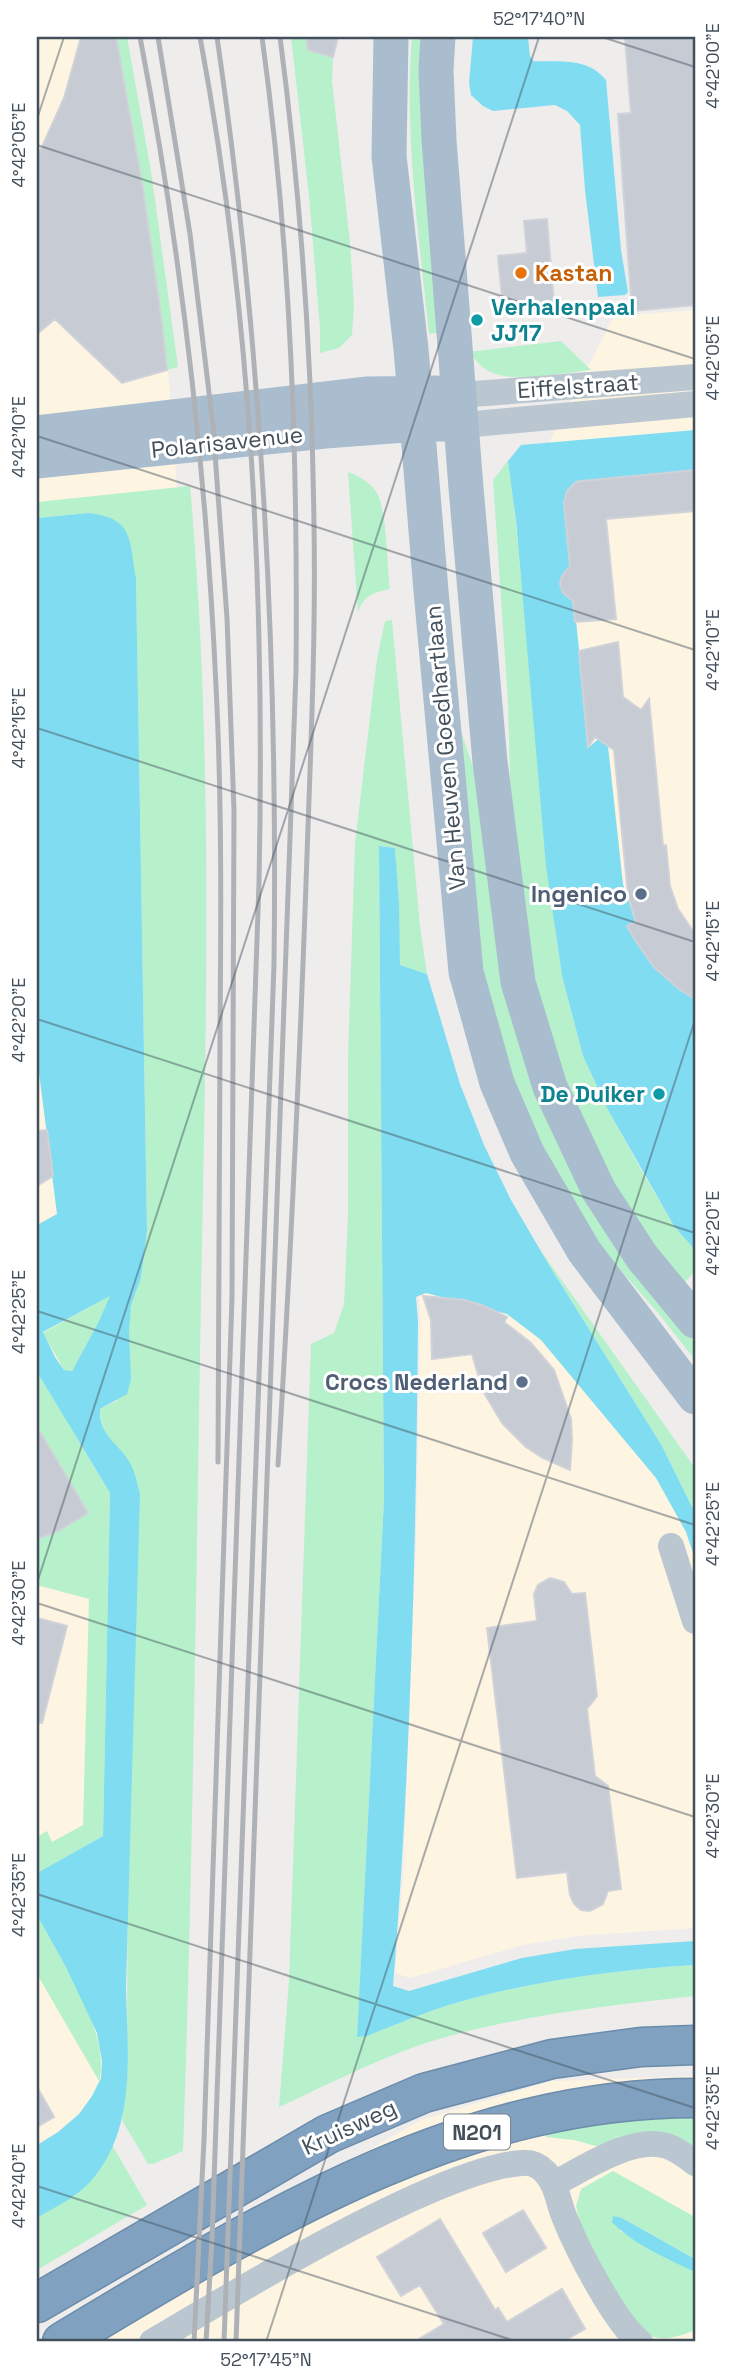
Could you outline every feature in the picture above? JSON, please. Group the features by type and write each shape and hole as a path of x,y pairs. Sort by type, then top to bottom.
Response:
{"highway":[{"name":"Kruisweg","path":"37,2303 328,2134 424,2093 552,2059 641,2047 695,2045"},
{"name":"N201","path":"62,2342 219,2248 373,2169 479,2131 567,2110 649,2098 695,2098"}],"main road":[{"name":"Van Heuven Goedhartlaan","path":"391,37 389,156 416,408 430,591 466,972 494,1070 527,1153 566,1222 592,1261 695,1397"},
{"name":"Van Heuven Goedhartlaan","path":"438,37 436,70 439,140 490,762 518,982 550,1087 599,1191 642,1257 695,1321"},
{"name":"Polarisavenue","path":"37,433 368,394 416,408"},
{"path":"416,408 461,410"},
{"name":"Polarisavenue","path":"37,461 325,431 416,408"}],"street":[{"name":"Eiffelstraat","path":"461,410 695,377"},
{"name":"Eiffelstraat","path":"461,410 695,404"},
{"path":"671,1546 695,1621"},
{"path":"554,2184 607,2156 639,2145 666,2146 695,2163"},
{"path":"152,2342 354,2225 438,2188 523,2162 536,2165 554,2184 563,2215 580,2254 628,2331 640,2342"}],"shaded area":[{"path":"37,37 108,37 161,278 178,499 78,542 90,1189 118,1786 114,2085 37,2173"},
{"path":"695,310 695,1009 590,955 533,474 614,316"},
{"path":"417,1284 509,1302 618,1416 695,1541 695,1928 577,1936 523,1945 410,1978 395,1973 403,1876 416,1539 420,1309"},
{"path":"695,2076 695,2342 37,2342 421,2120 551,2081"}],"green space":[{"path":"116,37 127,37 151,171 178,367 167,370 143,190"},
{"path":"291,37 306,37 308,50 333,56 332,81 350,242 354,306 352,335 339,348 320,353 309,196"},
{"path":"412,37 425,37 445,332 429,334 411,149"},
{"path":"561,341 591,370 511,377 488,371 469,352"},
{"path":"508,461 562,976 583,1056 608,1110 674,1226 695,1250 695,1271 680,1287 584,1138 542,1009 532,966 511,815 508,702 493,480"},
{"path":"348,472 365,481 378,495 385,528 390,589 369,596 362,603 358,614"},
{"path":"190,486 203,689 206,892 205,1094 189,1937 183,2151 148,2164 122,2120 127,2066 129,1461 113,1444 100,1417 100,1409 117,1401 131,1304 141,1278 147,1231 136,578 88,513 37,518 37,502"},
{"path":"392,620 420,926 427,974 400,965 395,848 379,846 384,1499 357,2036 367,2036 430,2011 482,1996 603,1973 695,1965 695,1996 536,2017 442,2038 380,2061 279,2107 289,1981 311,1344 334,1333 344,1304 355,843 377,659 385,621"},
{"path":"456,716 476,776 508,972 683,1328 695,1343 695,1360 659,1314 581,1225 522,1117 482,962"},
{"path":"536,1244 695,1468 695,1513 662,1446"},
{"path":"111,1295 72,1371 64,1370 43,1333"},
{"path":"37,1372 110,1493 103,1836 37,1873 37,1837 47,1831 52,1842 83,1825 89,1599 37,1585"},
{"path":"37,1915 82,1996 91,2019 101,2062 99,2081 37,1974"},
{"path":"695,2108 695,2151 603,2148 574,2140 546,2137 543,2128"},
{"path":"112,2145 147,2205 37,2270 37,2218 61,2204 90,2180"},
{"path":"613,2171 695,2217 695,2259 622,2218 620,2231 695,2272 695,2330 676,2337 662,2338 643,2332 616,2297 574,2220 579,2218 576,2206 581,2189"}],"water":[{"path":"473,37 528,37 533,61 582,64 591,67 606,80 621,250 628,292 625,295 598,297 580,125 567,111 555,105 493,111 483,106 471,95 469,83"},
{"path":"695,430 695,470 576,482 567,491 564,503 589,747 602,736 608,746 623,884 642,942 673,978 695,993 695,1250 674,1226 608,1110 583,1056 562,976 546,866 516,521 508,461 521,445"},
{"path":"88,513 103,516 122,525 132,552 136,578 147,1231 141,1278 131,1305 131,1379 127,1394 100,1409 105,1432 129,1461 140,1494 126,1986 126,2089 116,2138 105,2161 84,2188 37,2218 37,2145 79,2114 101,2078 102,2061 97,2033 66,1967 37,1915 37,1873 103,1836 110,1493 37,1372 37,1225 57,1214 37,1057 37,518","holes":["110,1296 72,1371 64,1370 43,1332"]},
{"path":"379,846 395,848 400,965 427,974 460,1084 484,1145 511,1200 549,1265 662,1446 695,1513 695,1559 686,1532 656,1478 541,1340 507,1314 426,1293 416,1297 418,1322 412,1654 393,1986 409,1991 522,1958 575,1949 695,1941 695,1965 603,1973 512,1989 452,2004 367,2036 357,2037 384,1499"},
{"path":"613,2216 622,2218 695,2259 695,2272 630,2238 612,2222"}],"building":[{"path":"81,37 116,37 143,190 161,317 167,370 122,383 55,319 37,334 37,158 64,98"},
{"path":"306,37 338,37 333,57 308,50"},
{"path":"625,37 695,37 695,305 632,311 618,114 631,113"},
{"path":"547,219 554,304 503,309 498,256 527,253 524,221"},
{"path":"695,470 695,511 606,519 616,619 575,622 573,601 563,593 560,584 562,576 570,566 564,503 567,491 576,482 582,481"},
{"path":"618,642 623,697 641,710 649,699 663,846 666,845 670,886 678,909 695,934 695,999 654,967 627,926 636,922 628,895 614,750 595,737 588,747 579,651"},
{"path":"47,1130 53,1176 37,1186 37,1131"},
{"path":"423,1296 465,1300 507,1317 504,1322 531,1343 554,1370 571,1419 570,1470 526,1447 502,1423 483,1391 472,1354 432,1359 431,1320"},
{"path":"37,1427 88,1513 58,1531 37,1539"},
{"path":"550,1578 564,1582 572,1594 585,1593 597,1696 587,1709 595,1776 608,1786 621,1889 608,1891 603,1904 590,1911 581,1910 574,1904 567,1872 517,1878 487,1628 537,1621 534,1594 538,1585"},
{"path":"37,1618 67,1626 42,1723 37,1722"},
{"path":"37,2087 54,2117 37,2127"},
{"path":"523,2210 546,2248 506,2272 483,2233"},
{"path":"440,2219 495,2310 498,2308 507,2322 562,2289 585,2329 562,2342 414,2342 444,2324 420,2285 401,2296 377,2257"}],"railway":[{"path":"140,37 168,198 190,360 212,605 221,862 218,1462"},
{"path":"158,37 190,234 213,426 227,618 234,811 232,1297 204,2140 194,2342"},
{"path":"200,37 218,142 243,352 257,564 260,670 259,882 212,2239 206,2342"},
{"path":"217,37 233,153 256,384 270,615 275,848 274,964 224,2342"},
{"path":"236,2342 296,671 296,512 291,353 280,195 262,37"},
{"path":"278,1465 300,1029 312,704 314,569 311,402 304,280 280,37"}],"place":[{"name":"Kastan","path":"521,273"},
{"name":"Verhalenpaal JJ17","path":"477,320"},
{"name":"Ingenico","path":"641,894"},
{"name":"De Duiker","path":"659,1094"},
{"name":"Crocs Nederland","path":"522,1382"}]}
